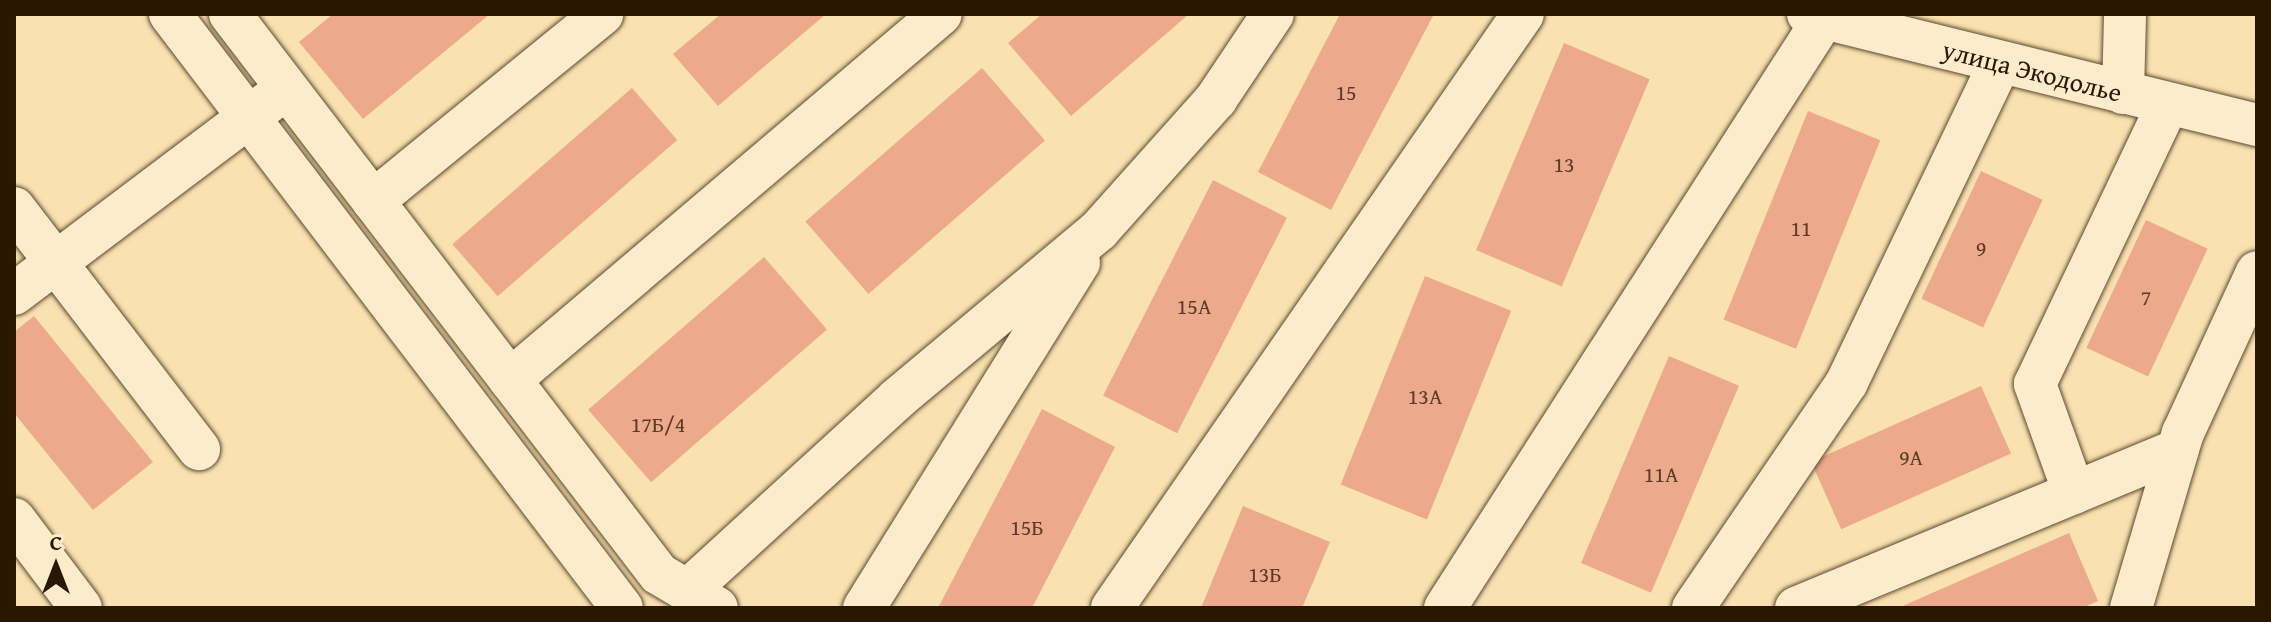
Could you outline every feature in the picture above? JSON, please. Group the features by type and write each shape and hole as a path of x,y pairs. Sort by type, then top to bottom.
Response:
{"street":[{"path":"170,14 622,608"},
{"path":"230,14 659,574 702,599 897,399 1099,230 1158,170 1216,99 1273,14"},
{"path":"373,201 602,14"},
{"path":"510,380 941,14"},
{"path":"1112,608 1523,14"},
{"path":"2123,93 2125,14"},
{"path":"1445,608 1816,16"},
{"name":"улица Экодолье","path":"1816,16 2257,125"},
{"path":"1693,608 1847,382 2000,63"},
{"path":"14,294 287,89"},
{"path":"2074,493 2035,384 2168,104"},
{"path":"14,208 199,449"},
{"path":"864,608 1099,230"},
{"path":"2131,608 2178,450 2257,272"},
{"path":"1796,608 2178,450"},
{"path":"14,519 81,608"}],"building":[{"path":"333,14 490,14 363,119 299,42"},
{"path":"721,14 826,14 718,106 673,54"},
{"path":"1042,14 1189,14 1071,116 1008,43"},
{"path":"1340,14 1434,14 1331,210 1258,172"},
{"path":"1564,43 1650,79 1562,286 1476,250"},
{"path":"982,68 1045,140 868,294 805,222"},
{"path":"632,88 677,140 498,296 452,244"},
{"path":"1808,111 1880,140 1796,349 1724,320"},
{"path":"1981,171 2043,200 1983,328 1921,299"},
{"path":"1213,180 1287,218 1177,433 1103,396"},
{"path":"2146,220 2208,249 2148,377 2086,348"},
{"path":"764,257 827,329 651,482 588,410"},
{"path":"1425,276 1511,311 1427,519 1341,485"},
{"path":"34,316 153,462 93,510 14,413 14,332"},
{"path":"1669,356 1739,386 1651,593 1581,563"},
{"path":"1981,386 2011,454 1841,529 1811,462"},
{"path":"1042,409 1115,447 1032,608 938,608"},
{"path":"1243,506 1330,542 1302,608 1201,608"},
{"path":"2069,533 2098,601 2082,608 1898,608"}]}
